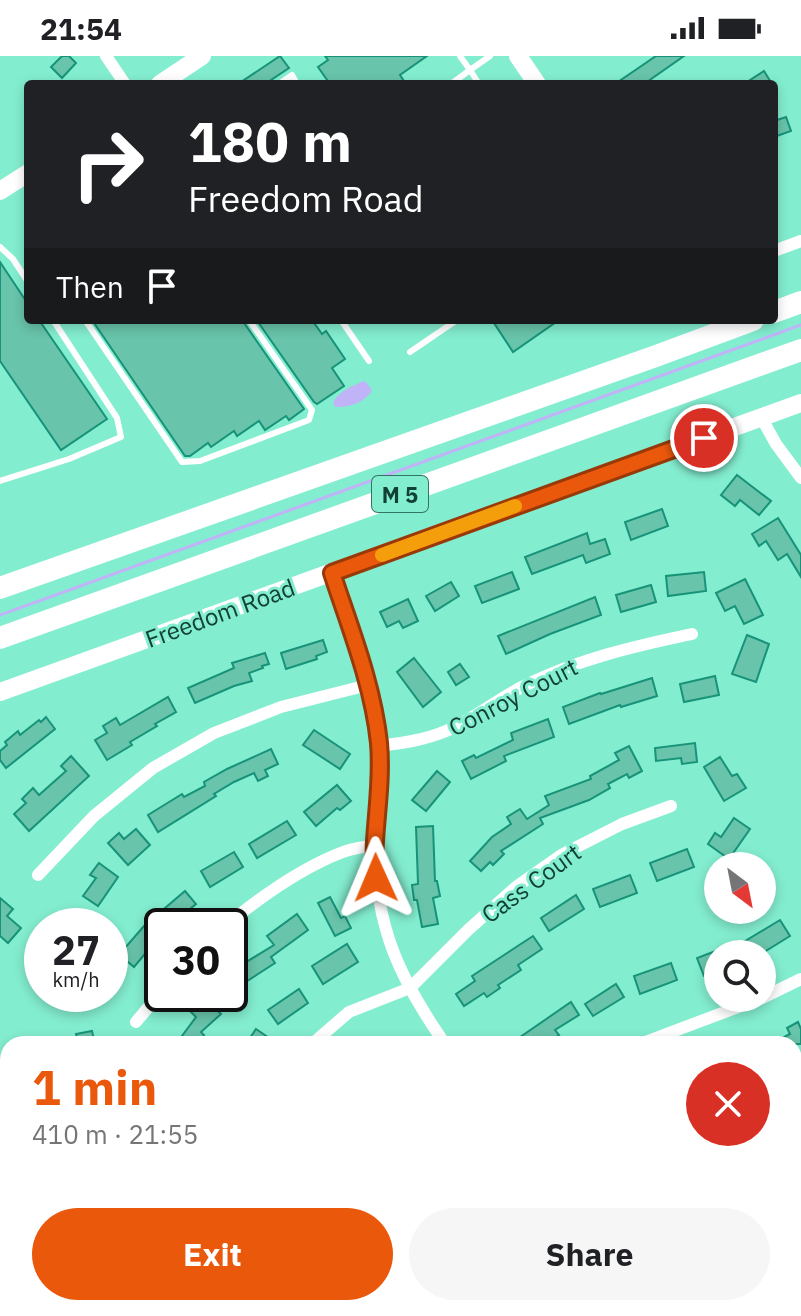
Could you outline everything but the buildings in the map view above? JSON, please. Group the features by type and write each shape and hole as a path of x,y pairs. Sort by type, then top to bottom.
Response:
{"highway":[{"path":"778,311 801,302"},
{"name":"M 5","path":"0,588 742,324"},
{"name":"M 5","path":"0,638 801,350"}],"street":[{"path":"106,56 122,80"},
{"path":"172,80 202,56"},
{"path":"518,56 534,80"},
{"path":"0,191 24,176"},
{"path":"778,250 801,241"},
{"name":"Freedom Road","path":"0,692 801,403"},
{"path":"761,417 801,478"},
{"path":"332,573 375,714 380,773 375,845 379,910 387,938 410,988 440,1036"},
{"name":"Conroy Court","path":"379,746 412,742 447,731 527,685 588,659 692,634"},
{"path":"38,875 94,816 153,768 214,733 281,707 368,685"},
{"name":"Cass Court","path":"410,988 516,887 563,854 622,824 671,806"},
{"path":"247,908 345,851 375,845"},
{"path":"776,991 801,979"},
{"path":"321,1036 349,1012 410,988"},
{"path":"136,1022 144,1012"},
{"path":"661,1036 725,1012"}],"lane":[{"path":"460,56 476,80"},
{"path":"456,80 490,56"},
{"path":"0,247 24,276"},
{"path":"0,481 69,459 121,437 117,418 56,324"},
{"path":"88,324 182,462 200,461 309,420 312,410 252,324"},
{"path":"344,324 369,361"},
{"path":"410,352 451,324"}],"shaded area":[{"path":"365,381 372,390 366,398 351,405 335,407 333,402 339,395"}],"waterway":[{"path":"0,615 801,325"}],"slow traffic":[{"path":"382,555 515,506"}],"route":[{"path":"376,878 380,773 375,714 332,573 704,438"}]}
